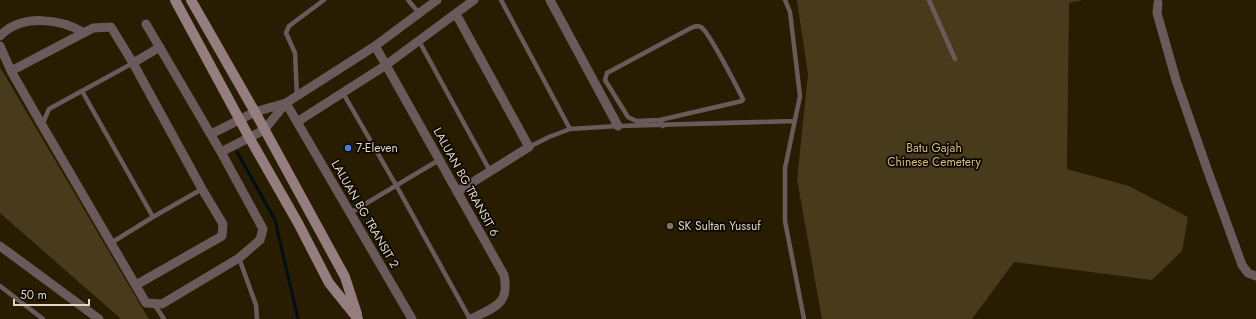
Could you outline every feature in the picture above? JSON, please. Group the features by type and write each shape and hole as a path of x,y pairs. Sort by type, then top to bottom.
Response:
{"main road":[{"path":"175,0 249,138 298,223 329,283 358,319"},
{"path":"191,0 255,112 344,277 358,319"}],"street":[{"path":"221,152 264,130 286,103 375,46 437,0"},
{"path":"297,122 386,65 474,0"},
{"path":"550,0 618,126"},
{"path":"1159,2 1157,13 1176,80 1206,166 1242,265 1248,273 1256,276"},
{"path":"456,14 529,147 457,192"},
{"path":"0,36 21,23 38,21 54,21 75,28 84,33"},
{"path":"0,46 11,71 146,303 162,304 239,258 260,240 263,229 211,134 146,24"},
{"path":"11,71 93,28 111,27 133,63 202,189 223,224 222,236 136,286"},
{"name":"LALUAN BG TRANSIT 6","path":"375,46 504,275 506,283 505,294 499,304 471,319"},
{"path":"133,63 160,48"},
{"path":"211,134 255,112 286,103"},
{"name":"LALUAN BG TRANSIT 2","path":"286,103 412,319"},
{"path":"0,246 99,319"}],"lane":[{"path":"296,96 295,53 286,33 289,26 324,0"},
{"path":"408,0 419,13"},
{"path":"501,0 570,129"},
{"path":"785,0 790,12 800,96 785,168 785,221 804,319"},
{"path":"929,0 955,59"},
{"path":"694,27 702,28 722,60 743,99 742,101 660,120 636,121 628,117 606,80 607,73 689,29 694,27"},
{"path":"418,41 490,171"},
{"path":"42,125 49,109 133,63"},
{"path":"82,91 153,217"},
{"path":"343,93 471,319"},
{"path":"660,120 663,126"},
{"path":"529,147 570,129 618,126 663,126 795,121"},
{"path":"350,213 440,160"},
{"path":"111,243 202,189"},
{"path":"239,258 256,305 257,319"},
{"path":"0,286 43,319"},
{"path":"153,303 164,319"}],"green space":[{"name":"Batu Gajah Chinese Cemetery","path":"797,0 1083,0 1069,3 1067,169 1129,186 1188,217 1182,251 1152,280 1014,262 972,319 822,319 797,179 808,75"},
{"path":"0,67 149,319 121,319 0,213"}],"waterway":[{"path":"237,152 275,220 298,319"}],"place":[{"name":"7-Eleven","path":"348,148"},
{"name":"SK Sultan Yussuf","path":"670,226"}]}
